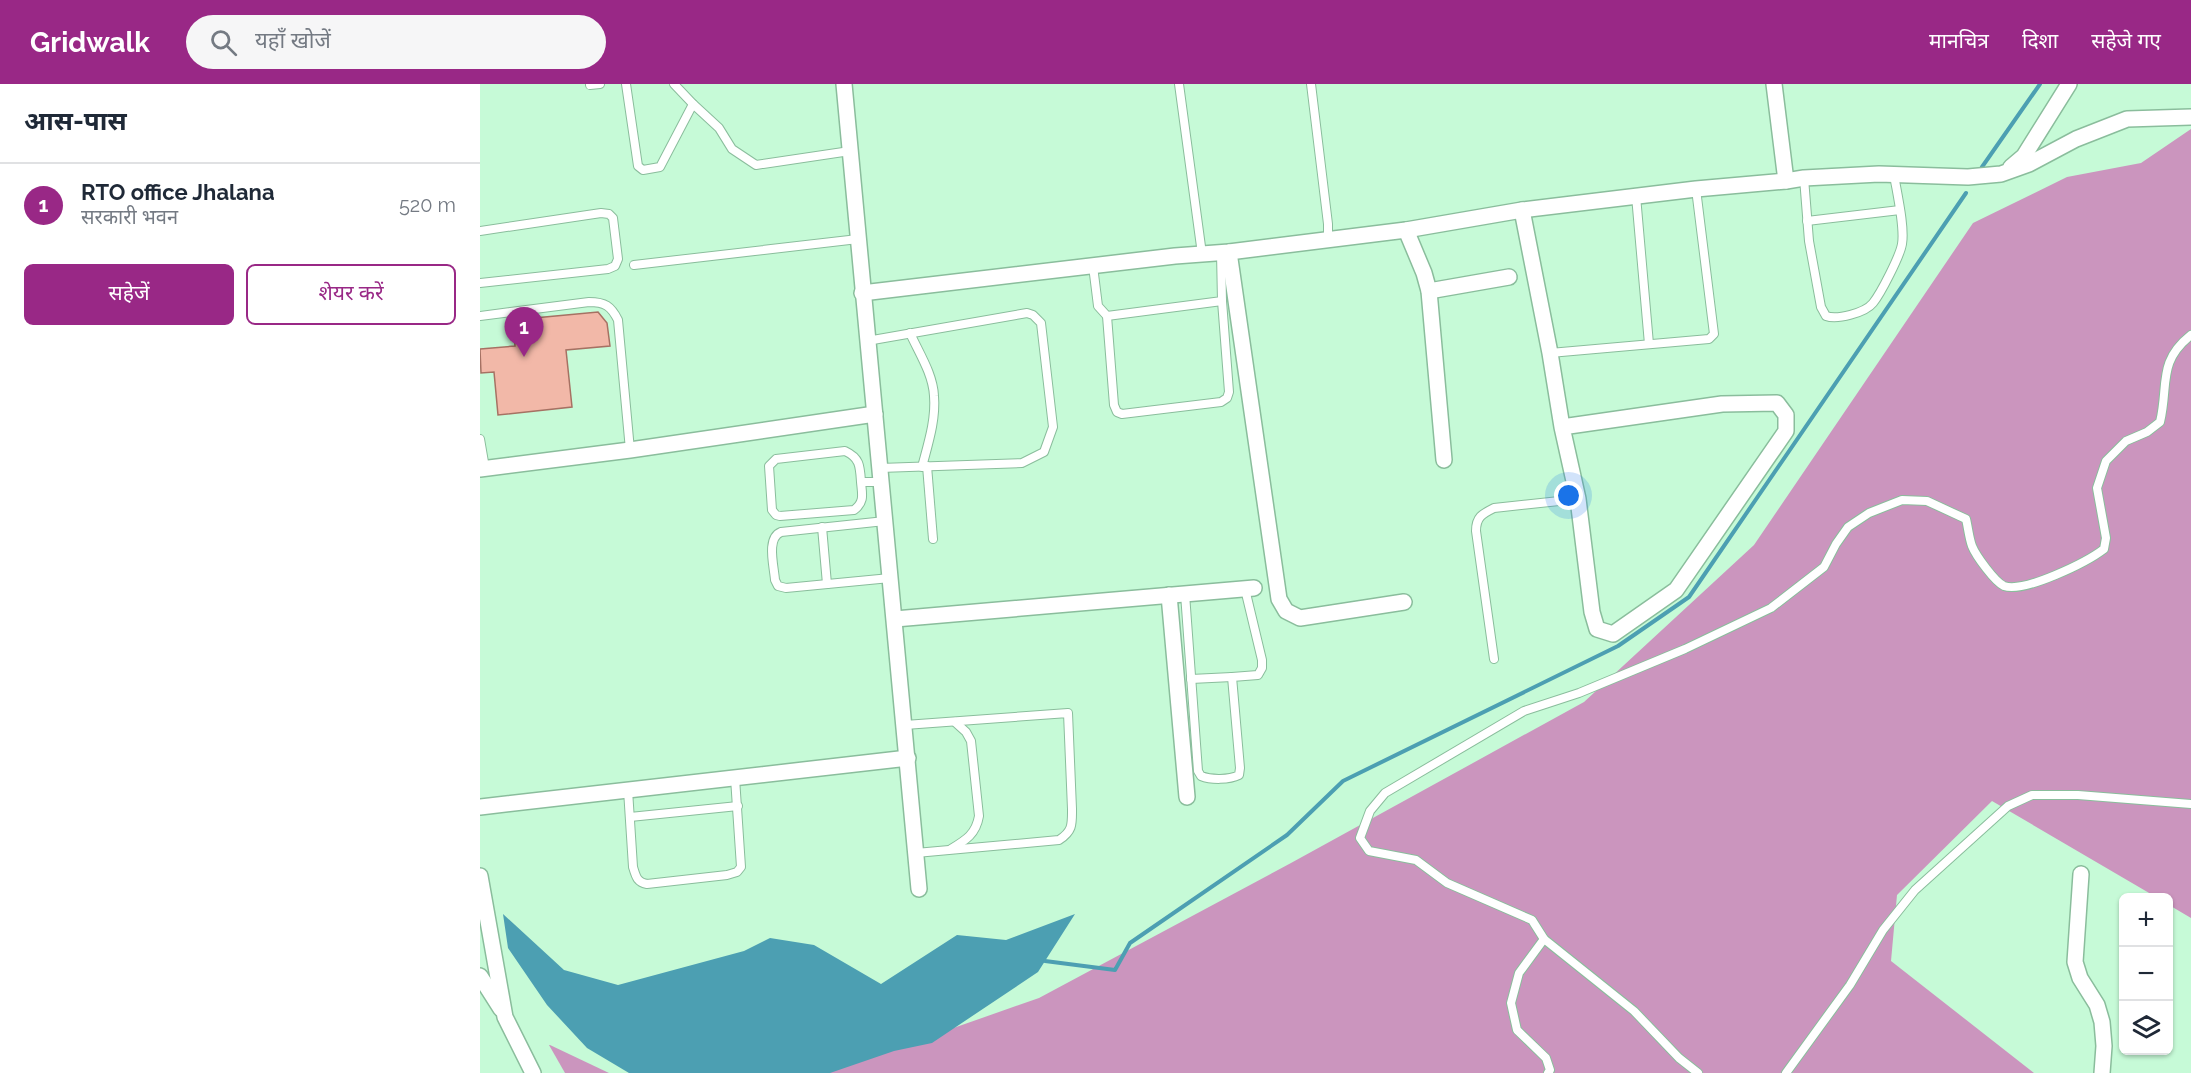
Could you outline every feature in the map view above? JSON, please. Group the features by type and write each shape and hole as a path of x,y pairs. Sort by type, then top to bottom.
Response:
{"street":[{"path":"844,84 919,889"},
{"path":"1774,84 1786,181"},
{"path":"2001,174 2024,156 2069,84"},
{"path":"862,293 1328,240 1406,230 1522,210 1696,189 1804,178 1894,175 1968,177 2001,174 2029,164 2076,139 2127,119 2191,117"},
{"path":"1522,210 1562,427 1578,499 1592,612 1598,629 1612,634 1676,590 1786,431 1786,415 1777,403 1722,404 1562,427"},
{"path":"1406,230 1425,273 1429,291 1444,460"},
{"path":"1225,252 1279,599 1286,611 1299,618 1404,602"},
{"path":"1429,291 1509,277"},
{"path":"483,468 630,450 875,414"},
{"path":"894,619 1250,588"},
{"path":"1169,595 1187,797"},
{"path":"480,807 908,758"},
{"path":"2081,874 2076,962 2079,978 2097,1005 2102,1022 2104,1046 2102,1073"},
{"path":"480,876 505,1017"},
{"path":"480,976 505,1017 533,1073"}],"lane":[{"path":"590,85 600,84"},
{"path":"626,84 638,166 643,170 660,166 693,104"},
{"path":"674,84 719,128 732,149 756,165 850,151"},
{"path":"1179,84 1202,254"},
{"path":"1311,84 1328,240"},
{"path":"1804,178 1809,241 1821,307 1826,316 1833,319 1850,315 1872,305 1902,244 1900,210 1894,175"},
{"path":"1550,354 1709,339 1714,334 1696,189"},
{"path":"1636,196 1649,344"},
{"path":"1808,221 1900,210"},
{"path":"480,231 602,213 609,214 613,218 618,259 615,266 608,269 480,283"},
{"path":"634,264 858,239"},
{"path":"1093,266 1098,306 1107,316 1114,405 1122,414 1221,402 1227,398 1229,392 1222,301 1225,252"},
{"path":"1107,316 1222,301"},
{"path":"480,316 589,302 600,302 612,308 618,320 630,450"},
{"path":"861,482 881,475 925,466 1022,463 1044,452 1053,428 1041,323 1033,315 1027,313 867,341"},
{"path":"910,333 925,363 934,394 925,466 933,539"},
{"path":"1698,1073 1679,1058 1634,1011 1544,939 1532,920 1447,883 1416,860 1369,851 1360,838 1370,812 1385,793 1524,711 1579,693 1685,649 1771,608 1824,567 1848,527 1869,513 1902,500 1927,501 1966,519 1972,547 1992,576 2003,586 2017,587 2089,560 2104,549 2106,538 2097,488 2106,461 2126,441 2147,432 2160,422 2165,403 2165,380 2169,359 2181,343 2191,335"},
{"path":"480,439 483,468"},
{"path":"845,451 854,455 860,462 861,482 863,499 860,506 854,510 780,516 772,510 769,466 776,459 845,451"},
{"path":"1494,658 1476,520 1482,513 1494,508 1578,499"},
{"path":"885,521 776,534 772,541 776,580 778,586 786,588 891,578"},
{"path":"822,527 827,584"},
{"path":"1191,680 1258,675 1262,668 1262,660 1250,588"},
{"path":"1185,594 1198,771 1206,778 1233,778 1239,775 1232,677"},
{"path":"905,725 1068,713 1072,809 1072,824 1068,834 1059,840 916,853"},
{"path":"950,850 970,837 978,826 979,816 971,741 966,732 955,722"},
{"path":"628,790 636,878 641,883 659,883 728,875 737,872 741,867 735,778"},
{"path":"1786,1073 1850,985 1883,930 1915,890 2008,806 2032,795 2078,795 2191,804"},
{"path":"630,817 738,806"},
{"path":"1544,939 1519,973 1511,1003 1517,1030 1546,1058 1550,1070 1548,1073"}],"shaded area":[{"path":"2191,129 2191,918 2173,907 2173,893 2149,893 1992,801 1897,895 1891,961 2034,1073 825,1073 1039,998 1584,702 1754,545 1973,223 2067,177 2141,163"},
{"path":"550,1045 609,1073 565,1073"}],"water":[{"path":"503,914 564,970 618,985 744,951 770,938 814,945 881,984 957,935 1006,940 1075,914 1038,972 932,1043 894,1051 830,1073 629,1073 587,1048 547,1005 508,948"}],"building":[{"path":"598,312 607,323 610,346 566,350 572,407 498,415 494,372 481,373 480,349 515,346 513,320"}],"waterway":[{"path":"1982,167 2040,84"},
{"path":"1045,961 1115,970 1130,943 1287,835 1343,781 1618,646 1689,597 1966,193"}],"place":[{"name":"RTO office Jhalana","path":"524,357"}]}
